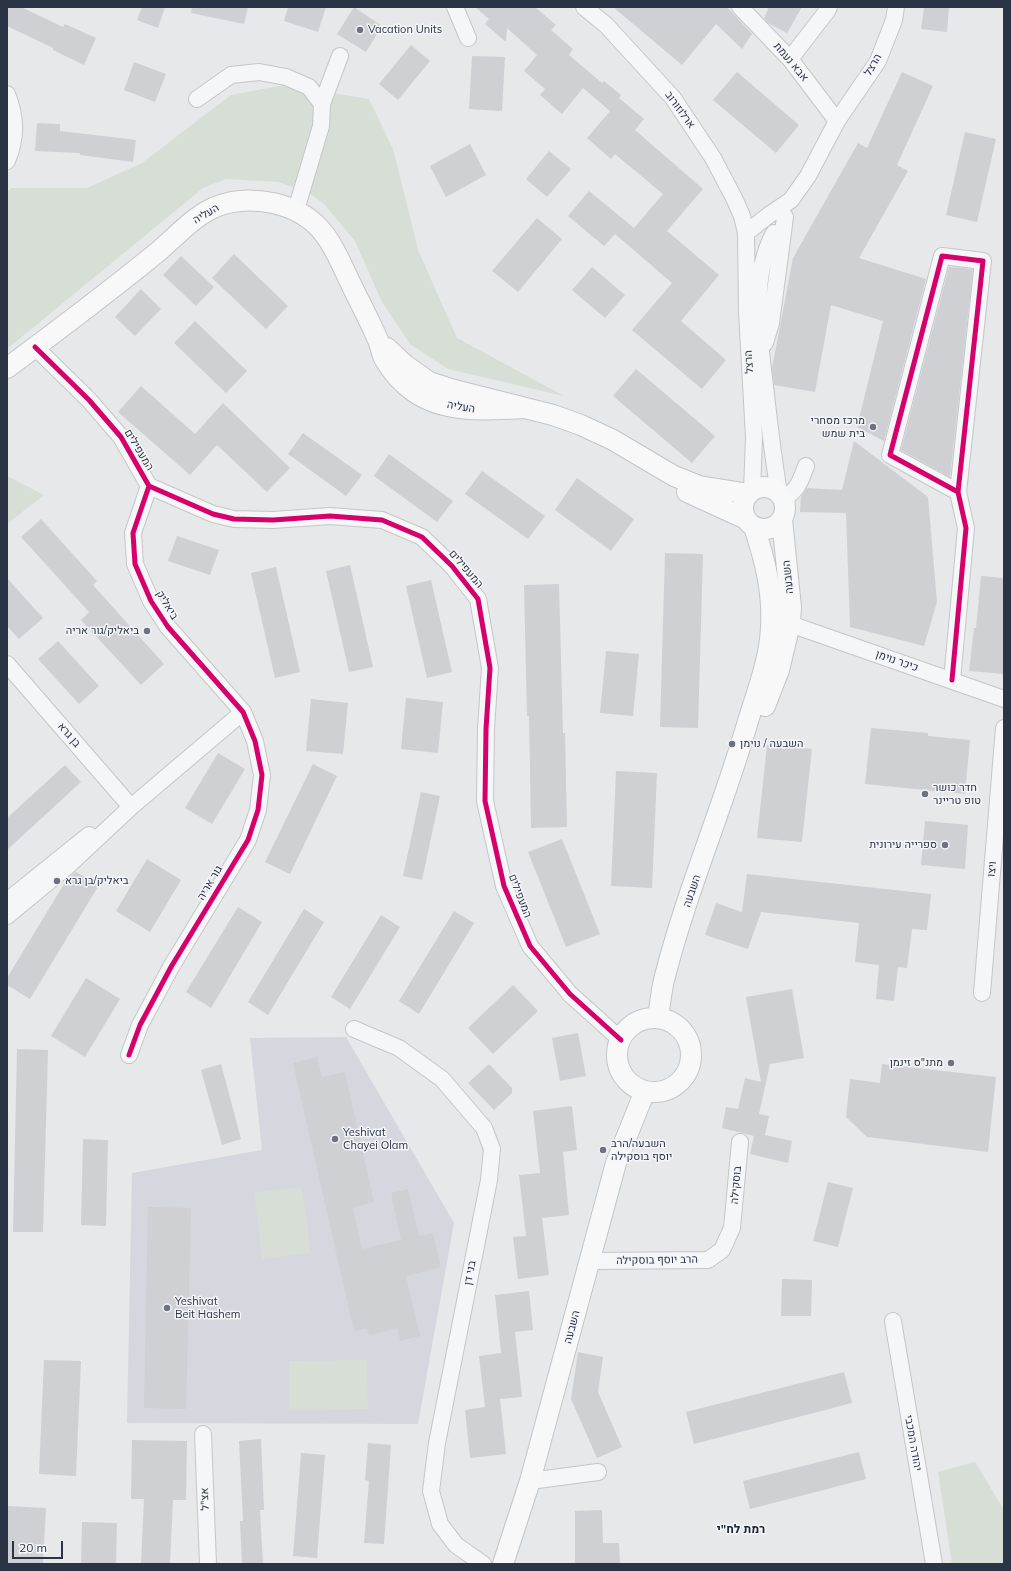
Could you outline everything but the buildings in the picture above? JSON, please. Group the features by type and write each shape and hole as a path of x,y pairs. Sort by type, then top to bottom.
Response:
{"main road":[{"name":"העליה","path":"7,368 156,254 182,229 211,209 227,202 266,202 296,210 318,226 332,244 379,340 385,360 397,376 414,392 438,403 479,411 526,408 553,415 581,425 612,440 674,476 716,489 751,492"},
{"name":"העליה","path":"612,440 660,478 675,487 725,508 750,523"},
{"path":"766,487 773,489 781,496 786,510 782,520 772,528 766,529 750,523 743,506 745,500 751,492 766,487"},
{"name":"השבעה","path":"735,766 755,730 776,676 790,624 791,607 782,520"},
{"name":"השבעה","path":"658,1018 664,981 677,934 735,766 765,664 771,628 770,590 764,558 750,523"},
{"path":"649,1018 658,1018 675,1024 684,1035 690,1047 690,1066 685,1075 672,1088 654,1092 645,1091 636,1087 623,1075 619,1066 618,1048 626,1032 640,1021 649,1018"},
{"name":"השבעה","path":"503,1564 530,1481 616,1163 645,1091"}],"street":[{"path":"455,7 468,38"},
{"name":"ארלוזורוב","path":"584,7 606,25 673,98 713,158 742,216 746,233"},
{"name":"אבא נעמת","path":"740,7 790,59 837,121"},
{"path":"790,59 829,7"},
{"name":"הרצל","path":"761,359 771,323 785,217 791,200 808,176 837,121 878,61 894,20 896,7"},
{"path":"296,210 321,126 322,104 340,56"},
{"path":"197,99 232,75 259,72 286,77 309,86 322,104"},
{"path":"7,94 13,109 15,133 7,161"},
{"name":"הרצל","path":"751,492 754,437 747,312 746,233 791,200"},
{"name":"הרצל","path":"781,496 769,433 761,359 759,320 760,276 769,242 785,217"},
{"path":"746,233 763,237 774,233"},
{"path":"952,680 966,528 958,492 983,260 942,256 890,455 958,492"},
{"name":"המעפילים","path":"35,347 89,400 121,437 149,486 213,514 234,519 273,520 330,516 382,520 422,537 452,566 478,599 490,668 486,730 485,801 504,886 530,946 570,994 621,1040"},
{"path":"781,496 793,492 800,482 806,466"},
{"name":"ביאליק","path":"149,486 133,533 138,571 151,601 168,627 243,712"},
{"name":"כיכר נוימן","path":"790,624 1004,699"},
{"name":"בן גרא","path":"7,664 130,807"},
{"path":"7,916 70,864 130,807 243,712"},
{"name":"גור אריה","path":"129,1055 140,1025 172,967 248,840 258,810 262,775 256,741 243,712"},
{"name":"ויצו","path":"982,993 1004,728"},
{"path":"7,901 64,854 130,807"},
{"name":"בני דן","path":"354,1029 399,1048 442,1079 484,1128 492,1150 489,1180 437,1443 431,1491 440,1524 456,1545 483,1564"},
{"name":"בוסקילה","path":"732,1228 740,1142"},
{"name":"הרב יוסף בוסקילה","path":"590,1261 708,1260 722,1250 732,1228"},
{"name":"יהודה המכבי","path":"892,1321 934,1564"},
{"name":"אצ\"ל","path":"203,1434 208,1564"},
{"path":"530,1481 598,1472"}],"shaded area":[{"path":"284,85 369,99 393,149 418,250 457,338 564,396 448,369 410,344 382,302 355,241 325,205 308,192 278,182 226,179 203,188 7,349 7,191 12,188 87,188 142,163 231,95"},
{"path":"7,476 44,495 7,524"},
{"path":"346,1037 454,1223 418,1424 127,1423 132,1173 262,1150 250,1038"},
{"path":"302,1187 311,1253 262,1259 254,1193"},
{"path":"367,1360 368,1409 289,1410 289,1361"},
{"path":"975,1462 1004,1510 1004,1564 952,1564 938,1472"}],"cycle path":[{"path":"952,680 966,528 958,492 983,261 942,256 890,455 958,492"},
{"path":"35,347 89,400 121,437 149,486 213,514 234,519 273,520 330,516 382,520 422,537 452,566 478,599 490,668 486,729 485,801 504,886 530,946 570,994 621,1040"},
{"path":"129,1055 140,1025 171,967 248,840 258,810 262,775 255,741 243,712 168,627 151,601 135,564 133,533 149,486"}],"place":[{"name":"Vacation Units","path":"360,30"},
{"name":"מרכז מסחרי בית שמש","path":"873,427"},
{"name":"ביאליק/גור אריה","path":"147,631"},
{"name":"השבעה / נוימן","path":"732,744"},
{"name":"חדר כושר טופ טריינר","path":"925,794"},
{"name":"ספרייה עירונית","path":"945,845"},
{"name":"ביאליק/בן גרא","path":"57,881"},
{"name":"מתנ\"ס זינמן","path":"951,1063"},
{"name":"Yeshivat Chayei Olam","path":"335,1139"},
{"name":"השבעה/הרב יוסף בוסקילה","path":"603,1150"},
{"name":"Yeshivat Beit Hashem","path":"167,1308"}],"district":[{"name":"רמת לח\"י","path":"741,1529"}]}
